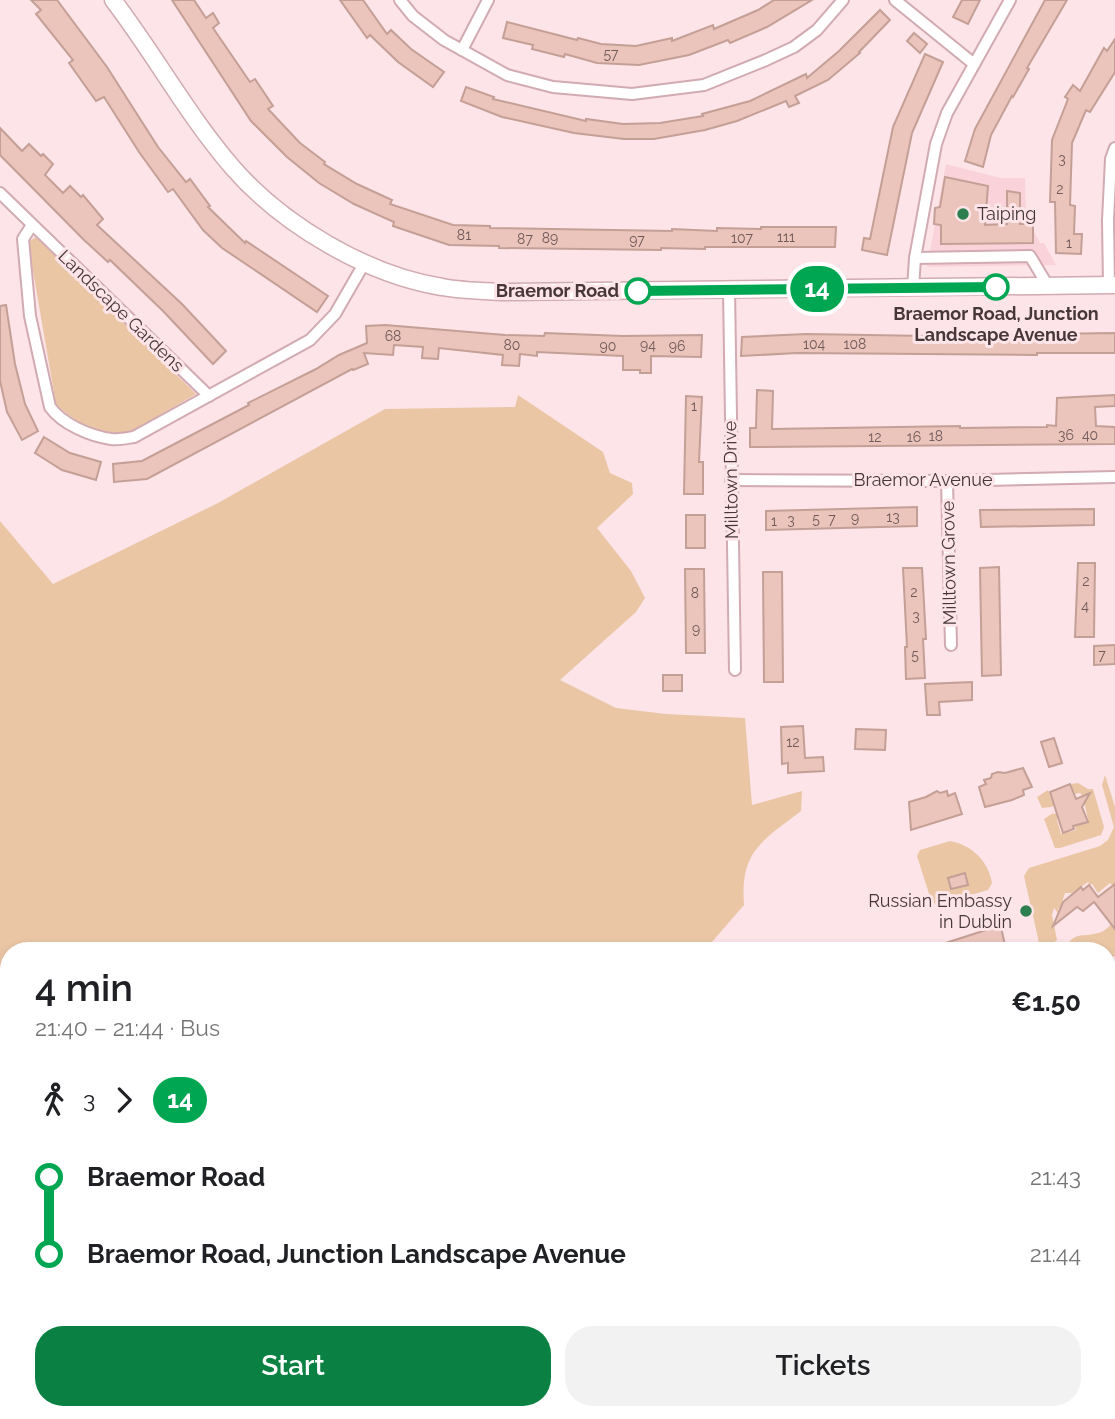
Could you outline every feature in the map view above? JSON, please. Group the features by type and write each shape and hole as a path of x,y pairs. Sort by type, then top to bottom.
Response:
{"main road":[{"path":"113,0 210,139 244,180 277,211 295,224 365,262 412,280 440,287 471,290 1112,285"}],"street":[{"path":"400,0 413,16 462,50 507,75 553,87 632,94 704,85 766,61 817,30 843,0"},
{"path":"462,50 488,0"},
{"path":"895,0 974,64"},
{"path":"913,288 915,258 936,144 947,113 1010,0"},
{"path":"1112,285 1108,219 1111,159 1115,148"},
{"name":"Landscape Gardens","path":"0,193 209,396"},
{"path":"32,225 23,239 30,316 50,407 57,417 84,431 113,440 134,437 310,340 335,314 365,262"},
{"path":"915,258 1030,256 1048,286"},
{"name":"Milltown Drive","path":"729,290 735,670"},
{"name":"Braemor Avenue","path":"731,480 947,481 1115,477"},
{"name":"Milltown Grove","path":"947,481 951,645"}],"shaded area":[{"path":"946,164 1001,178 1025,178 1026,216 1040,243 1044,243 1056,265 927,267"},
{"path":"36,237 196,394 129,433 99,430 63,411 56,404 28,242"},
{"path":"518,395 603,452 610,473 632,483 633,494 597,528 631,571 645,598 636,612 560,680 616,708 666,714 745,718 752,805 802,791 801,811 765,840 750,859 744,887 744,905 712,942 0,942 0,521 53,584 218,503 385,409 515,407"},
{"path":"1105,775 1115,807 1115,888 1110,883 1098,893 1088,882 1072,893 1065,893 1062,902 1064,905 1058,909 1058,913 1054,908 1052,915 1057,940 1039,942 1024,876 1029,868 1100,846 1108,840 1114,827 1102,785"},
{"path":"1078,783 1093,789 1104,827 1101,835 1055,848 1044,819 1058,813 1061,834 1076,830 1075,826 1088,820 1083,796 1080,793 1075,794 1071,784"},
{"path":"1048,790 1052,802 1057,800 1058,804 1042,808 1037,797"},
{"path":"950,841 965,846 978,855 987,868 992,883 988,890 936,905 931,900 917,856 920,850"},
{"path":"1113,923 1115,942 1070,942 1075,937 1106,929"}],"building":[{"path":"31,0 57,0 107,67 158,147 186,182 190,179 210,206 208,207 245,243 246,241 328,296 317,312 222,248 203,230 173,189 168,192 104,97 96,101 69,63 73,60 36,14 41,10"},
{"path":"172,0 194,0 206,18 213,13 219,23 213,28 250,82 255,79 273,106 268,109 300,143 325,162 324,164 357,184 392,200 390,204 453,225 490,228 717,231 717,228 836,227 835,247 705,247 661,250 499,248 449,245 393,226 394,222 354,204 319,183 287,157 251,121"},
{"path":"340,0 363,0 387,34 391,30 411,49 444,72 433,87 398,62 370,35 367,38"},
{"path":"774,0 812,0 767,27 730,43 728,40 689,55 639,65 597,63 565,54 564,57 532,49 533,45 503,38 507,22 601,44 636,46 672,38 672,41 713,25 714,29"},
{"path":"962,0 980,0 968,24 953,17"},
{"path":"1045,0 1067,0 991,135 983,167 965,161 975,129"},
{"path":"880,10 890,20 860,53 828,80 795,96 799,103 789,107 786,101 737,121 705,130 654,139 624,139 574,133 502,117 461,101 466,87 494,97 493,99 586,121 660,123 703,116 702,114 750,101 806,74 807,78"},
{"path":"914,33 927,44 920,53 907,41"},
{"path":"1115,39 1115,72 1090,112 1086,110 1072,143 1070,205 1075,206 1074,234 1082,234 1081,254 1056,253 1055,202 1050,202 1052,140 1068,99 1065,97 1073,85 1080,91 1104,48 1107,51"},
{"path":"925,54 943,62 912,133 887,255 862,250 864,238 870,239 893,127"},
{"path":"0,128 22,151 29,144 41,156 43,154 53,164 45,175 63,193 70,186 81,197 83,195 103,219 97,225 182,304 226,351 213,364 163,311 110,260 108,262 84,240 0,155"},
{"path":"945,177 988,186 985,225 1007,224 1007,191 1020,193 1020,224 1033,224 1033,243 941,244 941,225 934,224 935,208 940,207"},
{"path":"6,305 15,364 25,404 38,431 22,440 7,412 0,381 0,306"},
{"path":"385,325 505,335 702,335 701,357 651,356 651,373 640,373 640,370 623,370 623,356 537,352 537,356 520,354 519,366 502,365 503,355 439,348 438,359 422,358 423,347 394,345 393,355 364,353 368,364 352,369 147,479 114,482 113,464 142,461 339,355 367,343 366,326"},
{"path":"1115,333 1115,353 797,353 741,356 742,337 806,334 1043,336"},
{"path":"757,390 773,391 772,429 1047,427 1056,426 1057,398 1115,395 1115,406 1095,407 1096,426 1115,427 1115,444 750,447 750,428 756,428"},
{"path":"686,396 702,397 699,462 703,462 703,494 684,494"},
{"path":"44,437 70,453 101,462 96,480 62,470 35,453"},
{"path":"917,507 917,526 766,530 766,511"},
{"path":"1094,509 1094,525 981,527 980,510"},
{"path":"686,515 705,515 705,548 686,548"},
{"path":"1078,563 1095,563 1094,637 1075,637"},
{"path":"999,567 1001,675 982,676 980,568"},
{"path":"903,568 922,568 925,678 906,679"},
{"path":"685,569 704,569 705,653 686,653"},
{"path":"763,572 782,572 783,682 764,682"},
{"path":"1115,645 1115,664 1094,665 1094,646"},
{"path":"663,675 682,675 682,691 663,691"},
{"path":"972,682 972,700 939,702 940,715 927,715 925,684"},
{"path":"803,726 805,758 823,757 824,771 788,773 788,763 782,764 781,727"},
{"path":"856,729 886,730 885,750 855,749"},
{"path":"1054,738 1062,763 1049,767 1041,742"},
{"path":"1023,768 1032,787 1023,790 1024,795 985,807 979,787 986,784 984,780 998,772"},
{"path":"1070,784 1076,799 1090,793 1082,807 1088,822 1073,826 1074,829 1063,833 1050,792"},
{"path":"937,791 947,791 948,796 955,793 962,814 911,830 909,802"},
{"path":"965,873 968,885 951,889 948,878"},
{"path":"1115,884 1115,929 1094,902 1083,911 1077,907 1053,926 1063,902 1081,887 1083,890 1089,885 1098,897"},
{"path":"999,918 1004,942 949,942 986,930 984,923"}],"bus line":[{"name":"14","path":"638,291 996,287"}],"place":[{"name":"Taiping","path":"963,214"},
{"name":"Braemor Road, Junction Landscape Avenue","path":"996,287"},
{"name":"Braemor Road","path":"638,291"},
{"name":"Russian Embassy in Dublin","path":"1026,911"}]}
